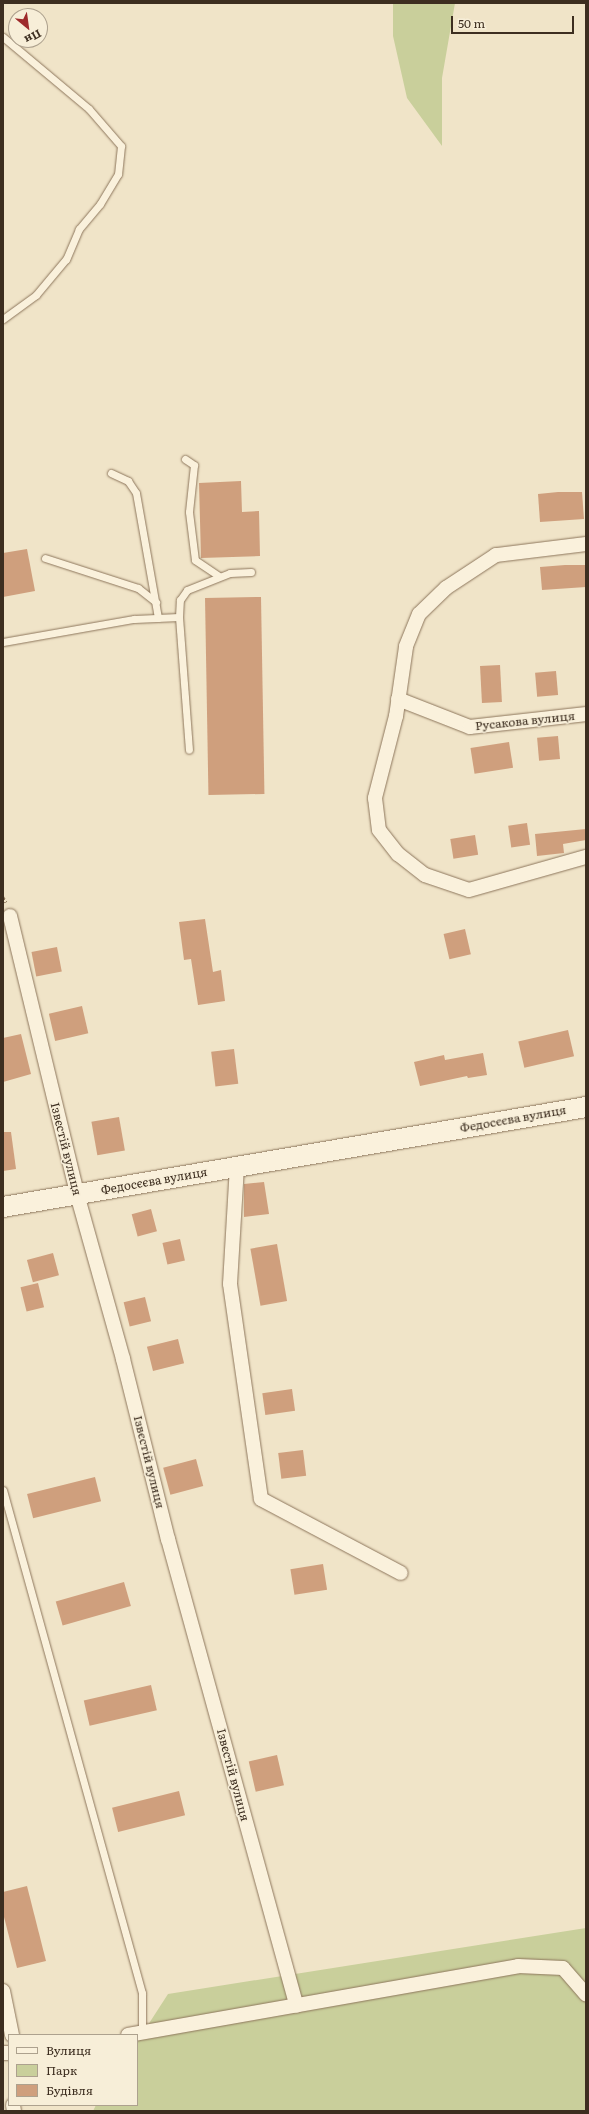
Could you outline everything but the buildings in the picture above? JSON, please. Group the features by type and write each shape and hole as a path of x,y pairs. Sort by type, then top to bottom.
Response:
{"main road":[{"name":"Федосєєва вулиця","path":"3,1207 586,1106"}],"street":[{"path":"586,544 496,556 446,588 419,614 406,647 398,699 375,798 379,830 398,854 425,875 469,890 586,857"},
{"name":"Русакова вулиця","path":"398,699 470,727 586,714"},
{"name":"Ізвєстій вулиця","path":"10,916 77,1194 123,1359 168,1539 297,2006"},
{"path":"237,1166 230,1284 261,1499 401,1573"},
{"path":"135,2034 518,1966 563,1968 586,1994"},
{"path":"3,1991 12,2034"}],"lane":[{"path":"3,37 89,109 121,146 118,174 100,204 79,229 66,259 36,295 3,319"},
{"path":"185,459 194,465 189,512 195,560 219,576"},
{"path":"111,473 128,481 136,493 158,618"},
{"path":"45,558 138,588 156,602"},
{"path":"189,750 179,617 180,600 187,590 219,576 251,572"},
{"path":"3,642 158,618 179,617"},
{"path":"3,1490 142,1993 135,2034"}],"green space":[{"path":"393,3 455,3 442,78 442,146 407,98 393,36"},
{"path":"586,1928 586,2111 93,2111 96,2106 138,2106 138,2040 168,1994"}]}
